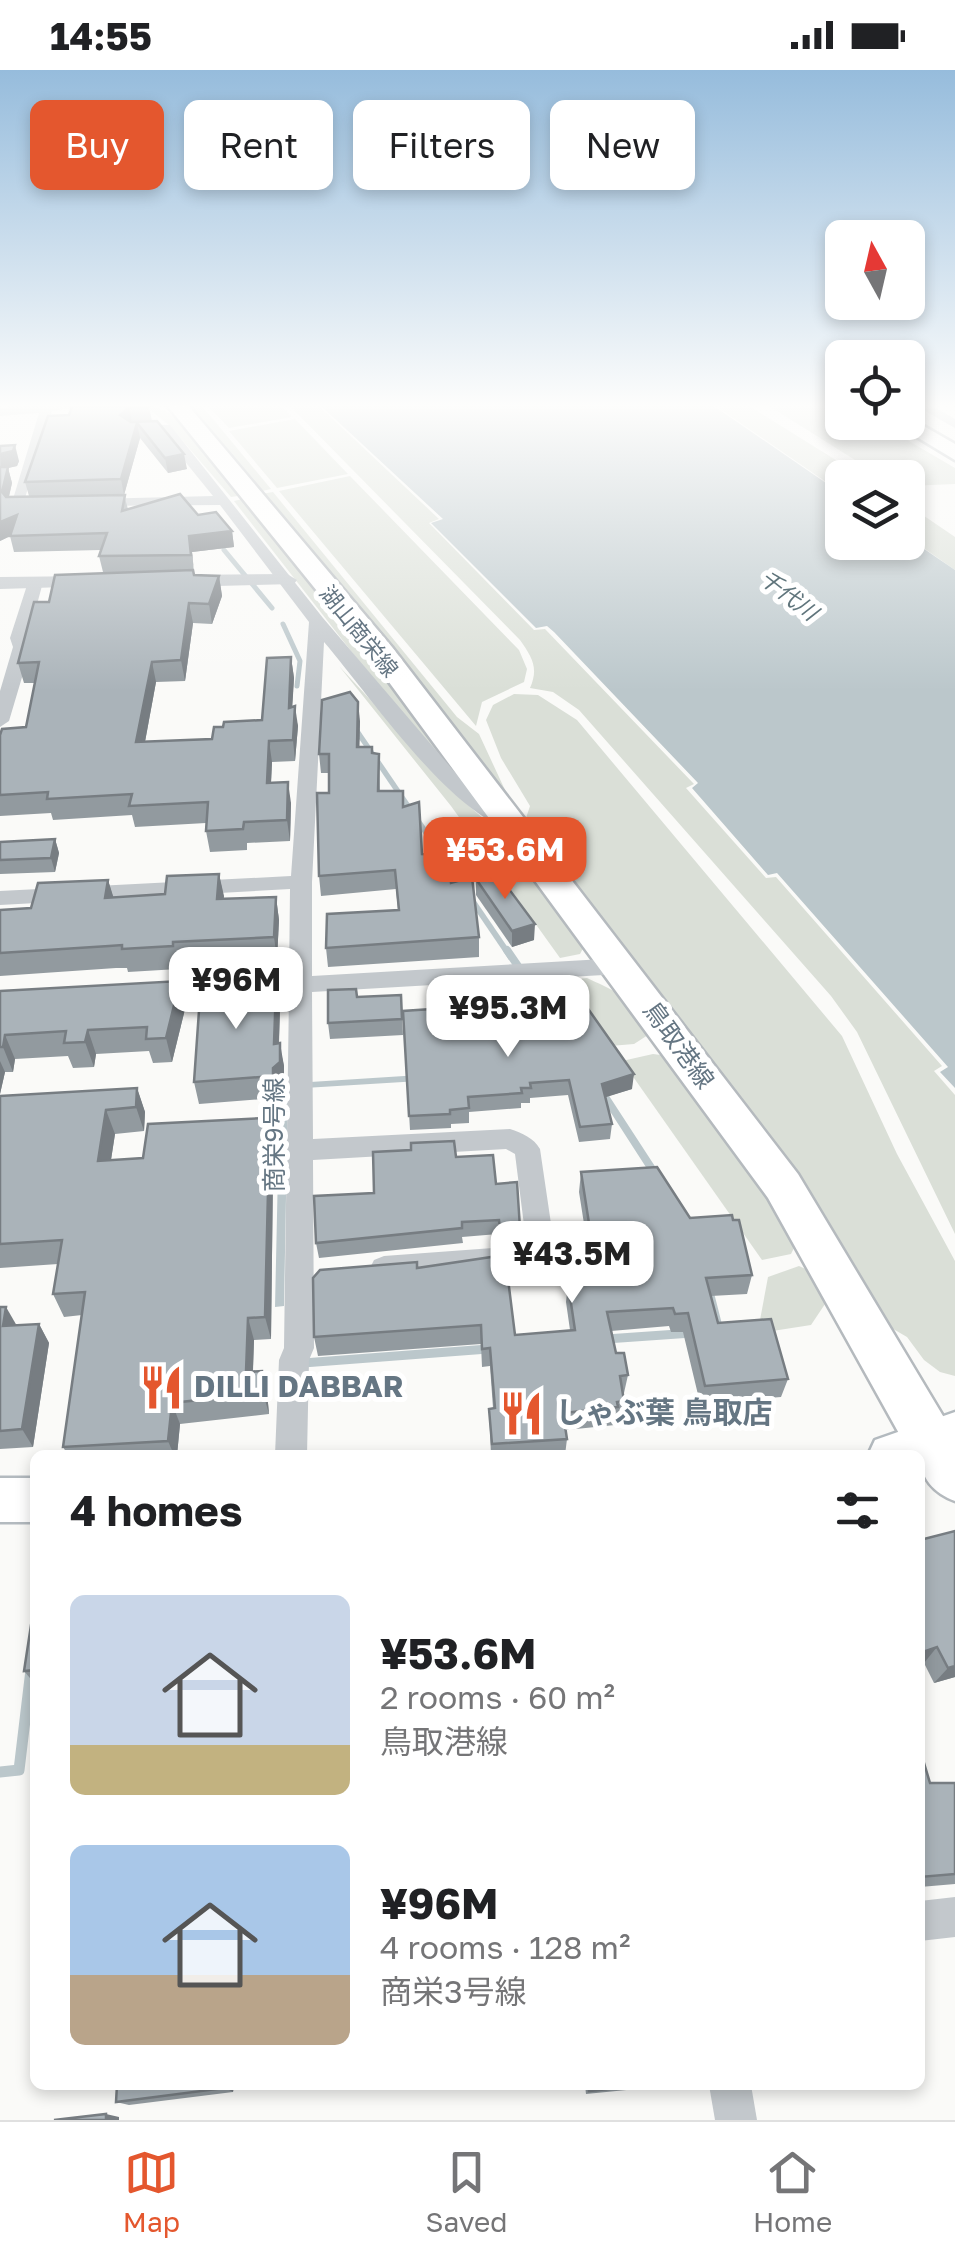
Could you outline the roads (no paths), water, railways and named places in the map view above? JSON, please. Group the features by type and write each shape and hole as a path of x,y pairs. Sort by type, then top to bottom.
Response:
{"main road":[{"name":"鳥取港線","path":"256,500 349,612 514,825 796,1204 924,1443 955,1478"},
{"path":"0,1500 30,1500"}],"street":[{"path":"15,500 12,514 54,505"},
{"path":"74,504 224,500 287,580"},
{"name":"湖山商栄線","path":"152,581 287,580 317,622 475,804 514,825"},
{"path":"0,720 22,647 20,638 35,582"},
{"path":"0,583 113,582"},
{"name":"商栄9号線","path":"291,1450 294,1360 310,1274 302,1150 301,882 317,622"},
{"path":"0,898 301,882"},
{"path":"131,994 620,966"},
{"path":"302,1150 510,1139 527,1149 540,1244 528,1256 358,1270"},
{"path":"925,1919 955,1916"},
{"path":"731,2090 736,2120"}],"water":[{"name":"千代川","path":"422,500 825,500 825,560 925,560 925,550 955,570 955,1088 940,1072 948,1067 777,873 768,875 692,788 698,783 554,632 547,626 536,628 431,523 443,519"},
{"path":"358,728 515,958 509,960 353,730"},
{"path":"535,982 699,1234 725,1336 715,1336 691,1237 584,1071 288,1089 284,1306 275,1307 278,1170 0,1189 0,1182 278,1162 279,1084 579,1065 528,983"}],"waterway":[{"path":"224,550 272,608"},
{"path":"283,624 300,661 297,686"},
{"path":"507,950 533,988"},
{"path":"606,1339 692,1333"},
{"path":"303,1363 488,1349"},
{"path":"0,1772 19,1770 30,1678"}],"place":[{"name":"DILLI DABBAR","path":"161,1387"},
{"name":"しゃぶ葉 鳥取店","path":"522,1413"}]}
